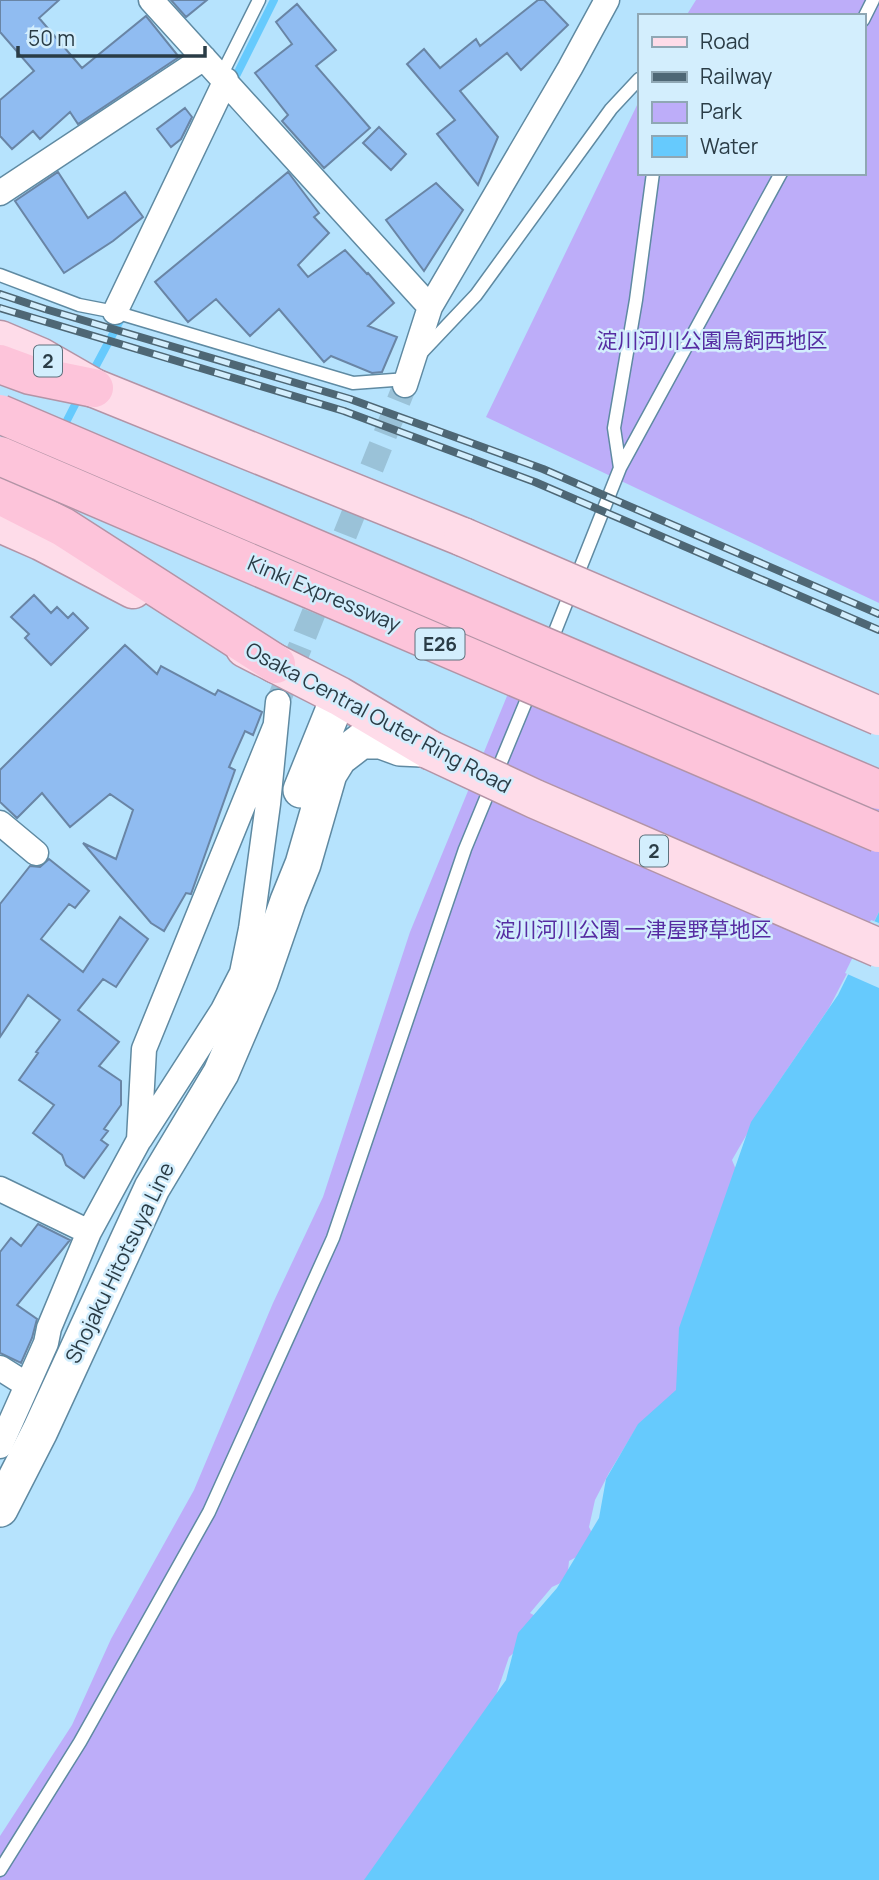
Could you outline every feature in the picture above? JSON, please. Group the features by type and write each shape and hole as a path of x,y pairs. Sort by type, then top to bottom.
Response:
{"highway":[{"path":"0,363 30,375 94,388"},
{"name":"Kinki Expressway","path":"0,414 879,790"},
{"name":"Kinki Expressway","path":"0,456 879,833"},
{"path":"0,495 62,527 276,664"}],"main road":[{"name":"2","path":"0,340 40,357 94,388 463,537 879,716"},
{"name":"Osaka Central Outer Ring Road","path":"0,523 40,541 276,664 357,717 535,799 879,948"},
{"name":"Shojaku Hitotsuya Line","path":"288,901 296,807 307,772 357,717"},
{"name":"Shojaku Hitotsuya Line","path":"0,1510 40,1431 152,1188 221,1073 260,982 303,864 329,774 357,717"}],"street":[{"path":"151,0 430,307"},
{"path":"409,374 430,307 607,0"},
{"path":"0,193 217,71"},
{"path":"108,310 217,71"},
{"path":"0,1446 89,1232 139,1139 223,1010 242,973 251,929 268,804 277,715 144,1049 139,1139"},
{"path":"0,823 36,853"},
{"path":"0,1189 89,1232"},
{"path":"0,1367 27,1385"}],"lane":[{"path":"217,71 259,0"},
{"path":"865,16 873,0"},
{"path":"0,275 79,305 108,310 352,383 409,374 476,295 611,109 638,80"},
{"path":"620,468 614,428 636,300 653,175"},
{"path":"544,657 620,468 780,175"},
{"path":"0,1870 80,1742 209,1512 333,1238 465,849 539,670"}],"green space":[{"name":"淀川河川公園鳥飼西地区","path":"696,0 879,0 879,603 486,417 638,103 638,175 865,175 865,14 687,14"},
{"name":"淀川河川公園 一津屋野草地区","path":"521,662 879,806 879,912 829,1008 769,1096 732,1160 743,1187 679,1394 638,1425 595,1500 589,1527 596,1541 582,1554 569,1561 567,1580 552,1587 530,1613 548,1623 509,1657 492,1707 371,1880 0,1880 0,1836 72,1725 111,1639 194,1490 273,1303 323,1197 410,932"}],"water":[{"path":"879,912 879,1880 364,1880 506,1680 518,1633 557,1588 599,1518 606,1479 638,1424 676,1390 679,1328 751,1122 838,995"}],"pier":[{"path":"871,920 879,923 879,988 845,973"}],"building":[{"path":"0,0 59,0 39,18 82,68 146,16 179,57 78,124 70,112 40,139 33,131 12,149 0,136 0,100 34,71 0,32"},
{"path":"171,0 207,0 186,17"},
{"path":"538,0 544,0 568,25 521,70 507,53 460,91 498,137 478,185 437,134 455,120 407,64 424,49 440,68 476,39 480,46"},
{"path":"297,4 336,50 316,66 370,128 324,168 282,121 288,115 255,73 292,44 276,22"},
{"path":"185,108 192,117 181,139 171,147 157,129"},
{"path":"379,127 406,154 391,170 363,143"},
{"path":"58,172 88,218 125,192 143,217 113,241 64,273 15,201"},
{"path":"288,172 319,213 314,217 329,233 298,265 308,277 345,250 394,303 368,326 397,337 382,372 372,373 331,356 324,362 279,309 250,336 216,299 188,322 155,282"},
{"path":"436,183 463,210 424,271 386,220"},
{"path":"34,595 51,613 57,607 68,618 73,613 88,628 51,665 25,638 29,634 11,617"},
{"path":"125,645 157,674 161,666 215,695 218,690 262,712 253,735 245,731 229,767 235,770 191,894 186,893 164,931 151,923 83,843 116,859 133,810 110,794 70,827 42,793 17,818 0,802 0,770"},
{"path":"49,859 89,891 75,908 69,904 41,939 83,972 120,917 148,939 116,987 103,979 78,1010 119,1042 99,1066 121,1081 121,1105 104,1129 108,1131 101,1140 108,1145 84,1178 66,1165 62,1155 33,1133 54,1105 19,1080 60,1020 28,995 0,1037 0,904 30,866 40,867"},
{"path":"38,1224 70,1240 17,1305 37,1319 21,1363 0,1353 0,1252 11,1238 21,1246"}],"waterway":[{"path":"233,82 274,0"},
{"path":"91,375 123,315"},
{"path":"62,430 80,395"}],"tunnel":[{"path":"278,702 405,385"}],"railway":[{"path":"0,294 350,399 543,469 879,614"},
{"path":"0,308 344,411 535,482 879,630"}]}
